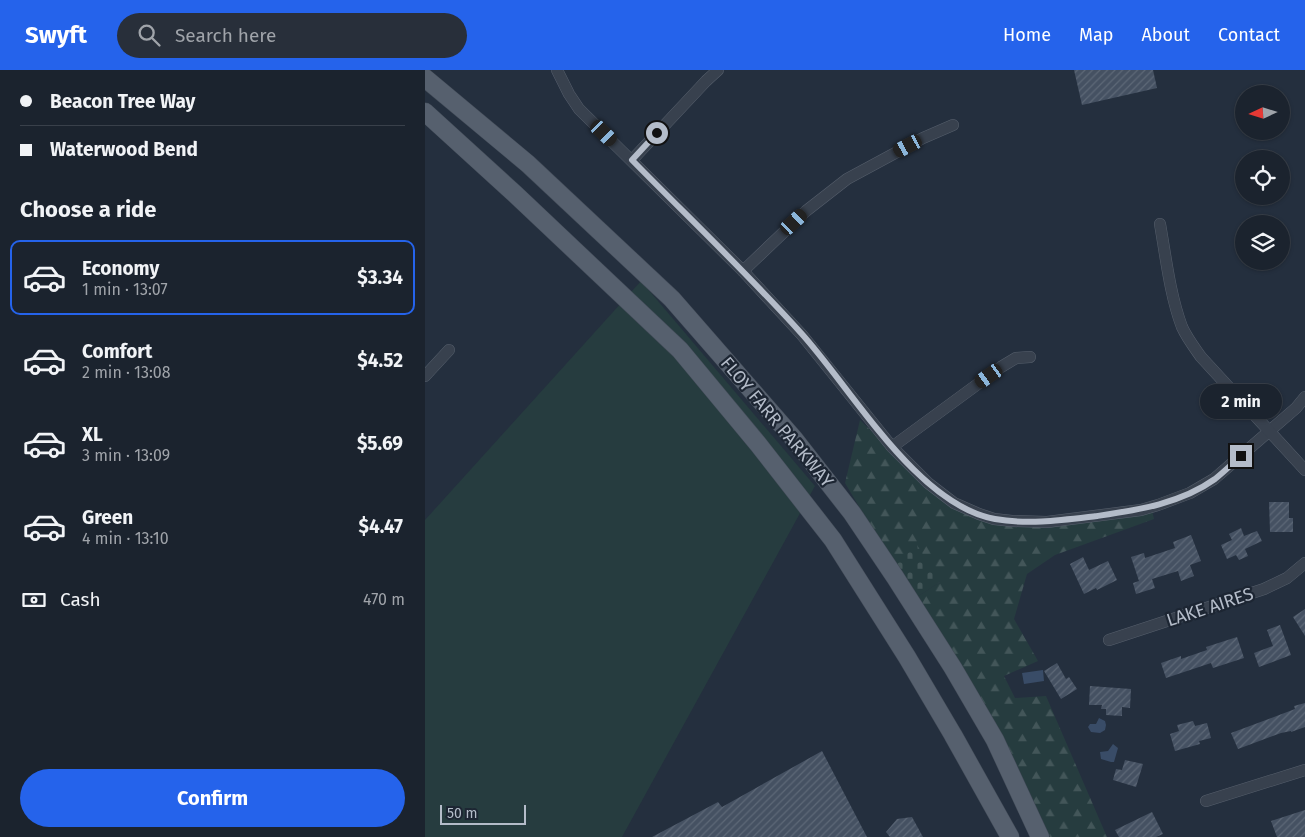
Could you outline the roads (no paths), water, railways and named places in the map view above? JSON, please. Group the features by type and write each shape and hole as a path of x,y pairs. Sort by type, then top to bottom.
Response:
{"main road":[{"name":"FLOY FARR PARKWAY","path":"425,78 527,164 672,299 795,440 852,513 947,660 995,740 1040,837"},
{"name":"FLOY FARR PARKWAY","path":"425,112 680,350 758,444 838,548 925,688 1010,837"}],"street":[{"path":"557,70 579,109 743,272 802,335 891,447 928,483 954,502 979,514 994,519 1047,522 1141,510 1174,499 1214,479 1296,408 1305,397"},
{"path":"632,160 718,70"},
{"path":"743,272 806,211 847,179 923,138 953,125"},
{"path":"1160,224 1176,305 1189,340 1201,357 1305,470"},
{"path":"425,376 449,350"},
{"path":"891,447 1001,367 1016,358 1030,357"},
{"name":"LAKE AIRES","path":"1109,640 1264,589 1287,578 1305,563"},
{"path":"1206,801 1305,770"}],"water":[{"path":"1043,670 1044,681 1024,684 1022,673"},
{"path":"1099,718 1105,721 1105,730 1100,733 1091,732 1088,727 1090,724 1096,724"},
{"path":"1113,744 1118,748 1114,762 1101,759 1100,752 1108,751"}]}
